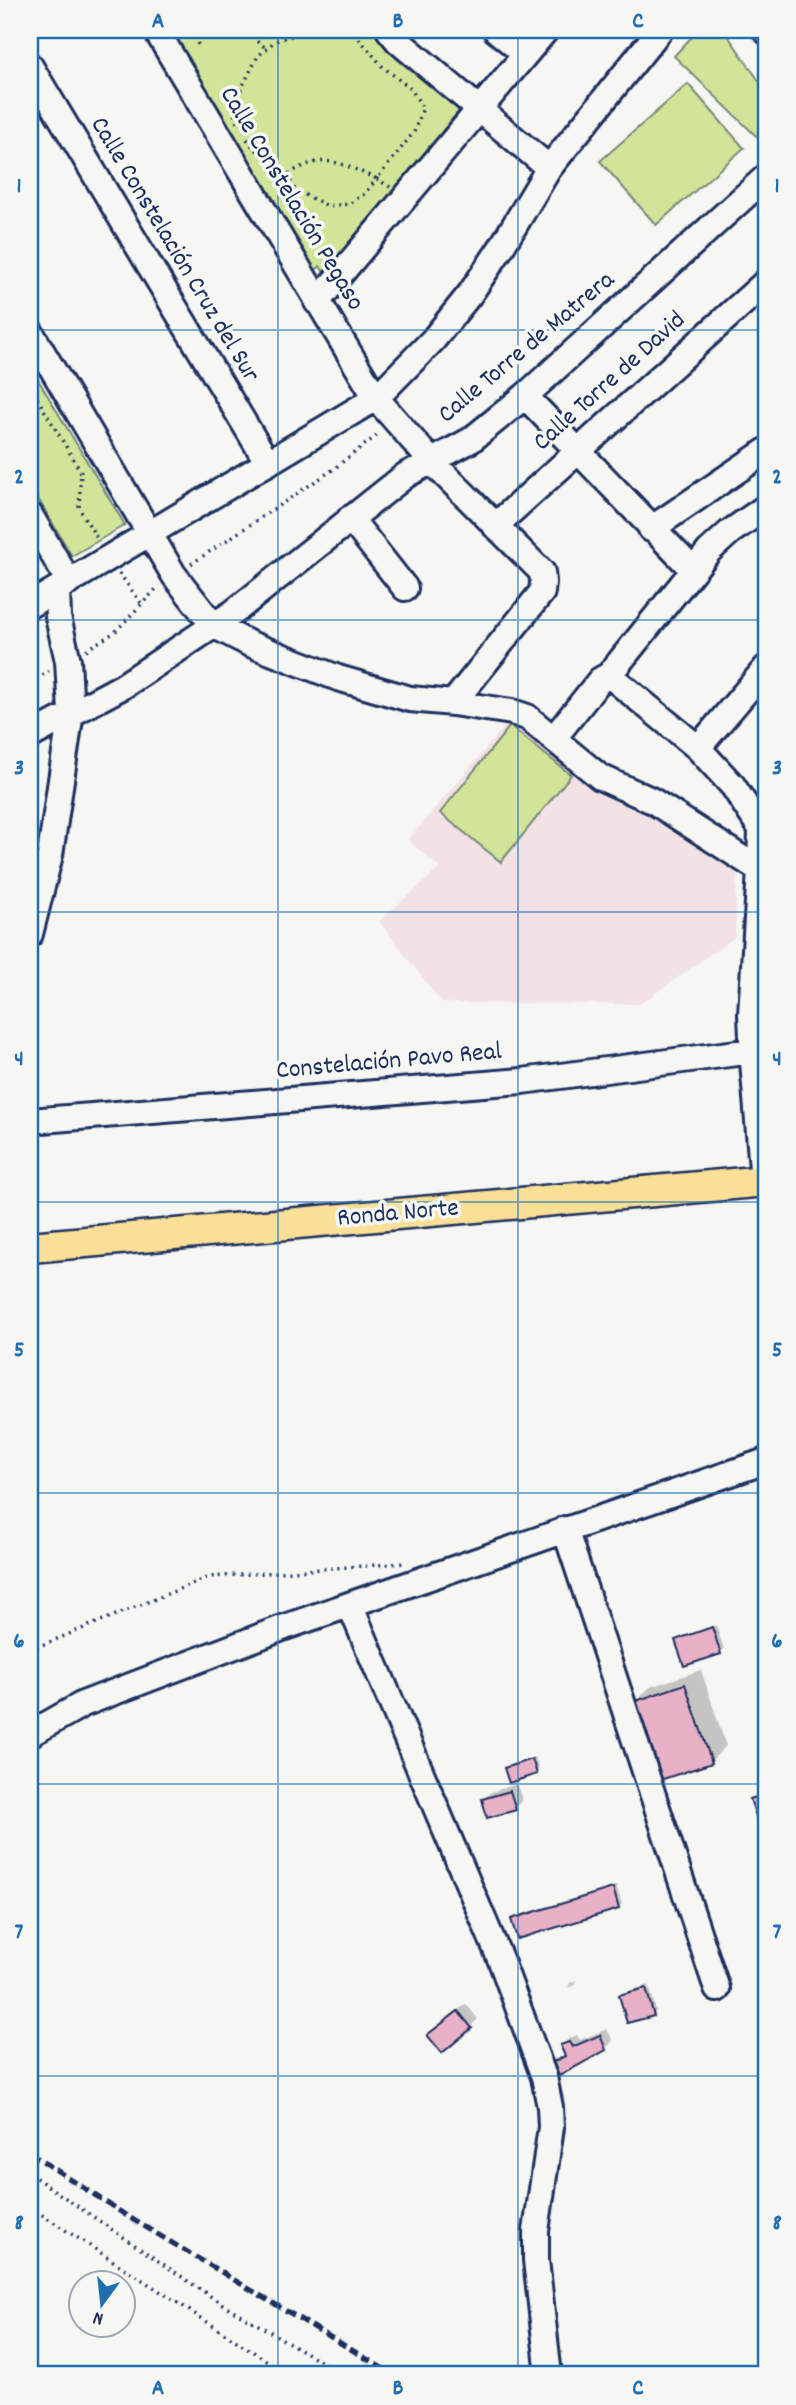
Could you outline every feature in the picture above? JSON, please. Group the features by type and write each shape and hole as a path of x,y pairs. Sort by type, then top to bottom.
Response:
{"main road":[{"name":"Ronda Norte","path":"30,1247 764,1181"}],"street":[{"name":"Calle Constelación Pegaso","path":"156,30 376,398 430,461 542,572 542,592 453,703"},
{"path":"389,30 398,41 549,168"},
{"path":"496,30 525,54"},
{"path":"317,302 546,30"},
{"path":"30,605 376,398 433,341 470,295 502,248 549,168 660,30"},
{"name":"Calle Constelación Cruz del Sur","path":"30,66 268,463"},
{"name":"Calle Torre de Matrera","path":"30,736 123,686 187,645 234,612 406,475 471,440 525,396 766,177"},
{"name":"Calle Torre de David","path":"495,526 766,282"},
{"path":"30,331 174,575 213,625 250,644 338,678 410,699 512,712 527,717 600,777 653,801 763,870"},
{"path":"525,396 693,570"},
{"path":"651,529 766,451"},
{"path":"554,738 600,680 609,675 709,551 730,532 766,508"},
{"path":"30,515 63,585 58,617 68,661 71,712 50,855 34,904 30,934"},
{"path":"350,518 405,588"},
{"path":"698,748 766,668"},
{"path":"609,675 698,748 733,786 761,829 763,870 757,1058 764,1181"},
{"name":"Constelación Pavo Real","path":"30,1121 522,1081 757,1058"},
{"path":"30,1734 83,1704 285,1626 766,1461"},
{"path":"565,1529 717,1989"},
{"path":"349,1605 501,1961 544,2077 551,2127 536,2231 536,2260 549,2375"}],"path":[{"path":"192,30 198,46"},
{"path":"249,30 256,40 267,48"},
{"path":"238,127 232,107 258,56 275,41 310,30"},
{"path":"246,137 253,147 287,175 295,190 328,206 349,204 364,194 414,132 423,108 411,89 383,67 352,30"},
{"path":"287,175 302,165 320,160 334,161 377,179"},
{"path":"30,386 81,472 79,508 103,547"},
{"path":"184,569 331,471 395,420"},
{"path":"115,567 141,603"},
{"path":"79,655 115,632 164,582"},
{"path":"30,682 54,668"},
{"path":"30,1650 209,1577 412,1562"},
{"path":"30,2174 219,2302 344,2375"},
{"path":"30,2207 289,2375"}],"shaded area":[{"path":"506,725 517,725 630,805 656,815 737,867 735,937 640,1004 442,1003 379,921 440,868 408,840"}],"green space":[{"path":"170,30 374,30 397,59 458,107 458,112 326,276 320,266 315,271"},
{"path":"698,30 724,30 766,91 766,129 756,136 674,56"},
{"path":"688,84 744,148 656,225 600,161"},
{"path":"30,366 125,525 72,556 30,485"},
{"path":"510,726 571,775 501,862 440,813"}],"building":[{"path":"712,1627 721,1654 684,1666 675,1640"},
{"path":"685,1684 712,1763 660,1780 633,1702"},
{"path":"532,1759 537,1774 509,1783 504,1768"},
{"path":"510,1791 516,1810 487,1818 482,1799"},
{"path":"766,1794 766,1819 758,1822 750,1799"},
{"path":"613,1888 619,1909 517,1939 511,1919"},
{"path":"646,1988 654,2016 627,2023 619,1995"},
{"path":"458,2011 472,2028 442,2053 427,2035"},
{"path":"600,2035 606,2050 559,2076 553,2062 565,2056 560,2045 569,2042 572,2047"}],"railway":[{"path":"30,2153 127,2216 394,2375"}]}
